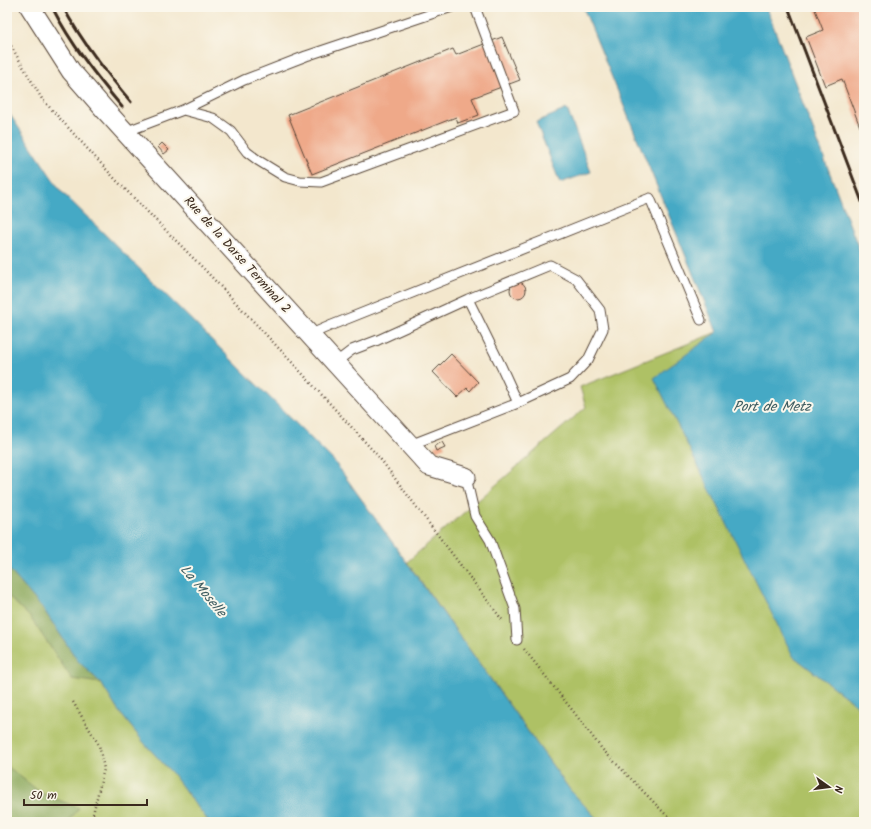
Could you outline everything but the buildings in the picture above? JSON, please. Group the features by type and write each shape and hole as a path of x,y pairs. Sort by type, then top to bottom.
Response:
{"street":[{"name":"Rue de la Darse Terminal 2","path":"30,7 71,71 428,466 466,477"}],"lane":[{"path":"125,132 183,110 244,80 306,56 452,7"},
{"path":"183,110 213,118 231,131 247,152 285,177 300,181 321,182 514,111 475,7"},
{"path":"309,335 650,198 701,320"},
{"path":"335,363 352,350 550,265 576,279 600,310 603,329 588,360 570,379 518,403 410,445"},
{"path":"468,299 518,403"},
{"path":"466,477 475,516 490,540 514,609 517,640"}],"path":[{"path":"7,39 42,99 116,180 282,351 378,456 517,640 574,711 602,749 673,822"},
{"path":"73,702 99,746 104,769 91,822"}],"green space":[{"path":"717,332 793,656 864,711 864,822 600,822 570,790 407,562 586,407 580,387"},
{"path":"7,567 44,610 78,661 101,683 117,709 145,744 172,773 209,822 7,822"},
{"path":"7,567 44,610 78,661 101,683 72,679 30,617 7,595"},
{"path":"7,766 41,793 79,808 68,822 7,822"}],"water":[{"name":"Port de Metz","path":"583,7 766,7 864,262 864,711 793,656 654,378 717,332"},
{"path":"567,109 591,172 560,183 536,122"},
{"name":"La Moselle","path":"7,110 60,190 334,461 570,790 600,822 209,822 172,773 145,744 117,709 101,683 78,661 44,610 7,567"}],"railway":[{"path":"52,7 59,21 84,59 122,107"},
{"path":"63,7 95,56 131,102"},
{"path":"788,7 864,207"}]}
